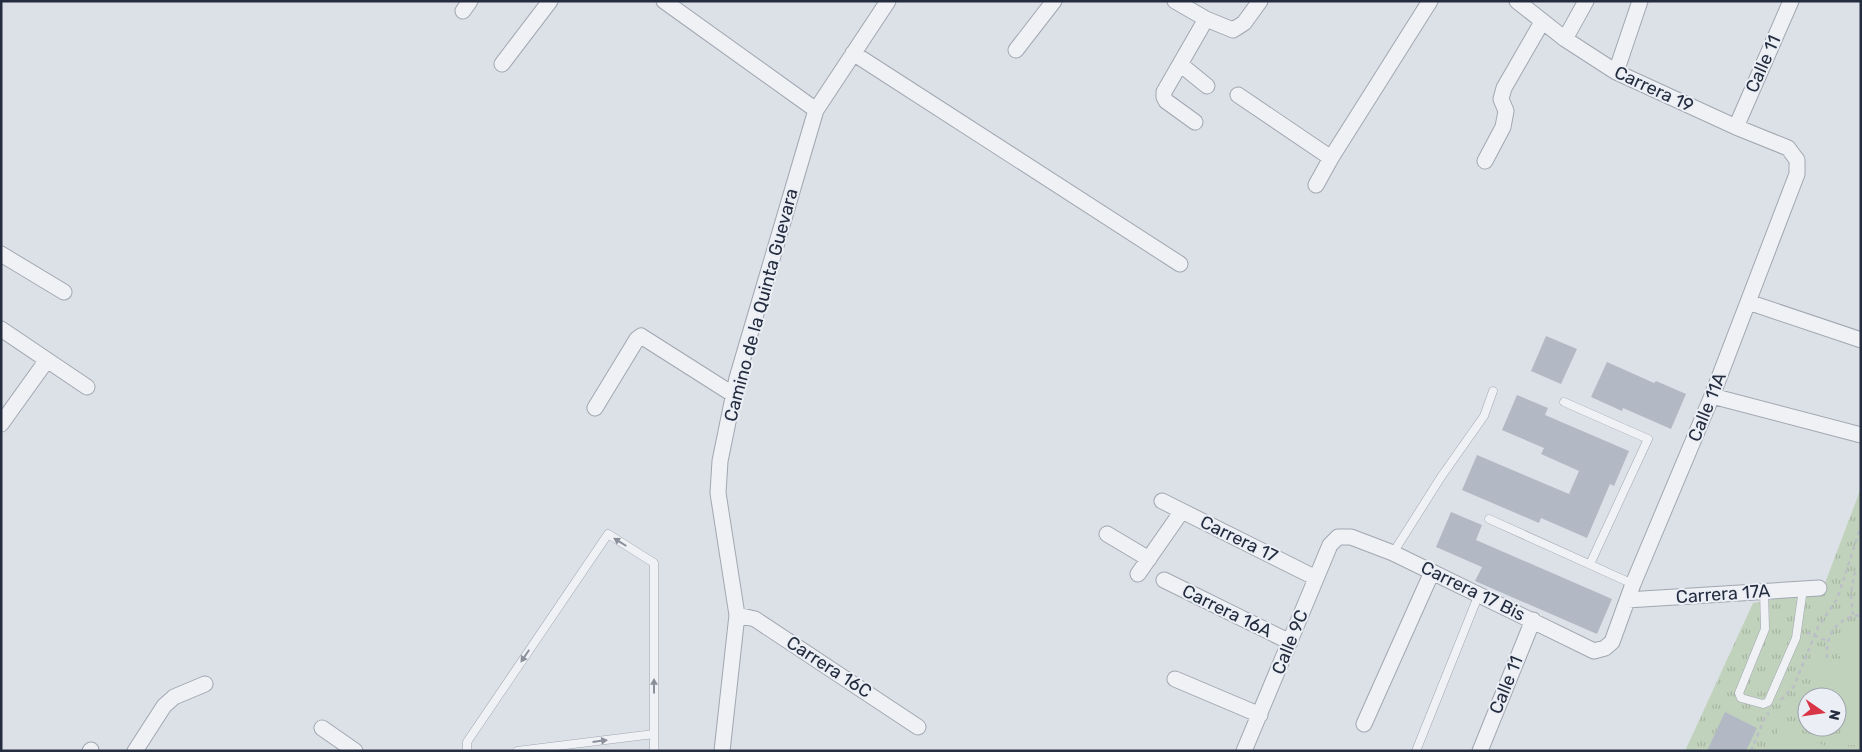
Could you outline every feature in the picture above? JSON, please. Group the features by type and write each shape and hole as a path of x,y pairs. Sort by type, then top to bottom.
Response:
{"street":[{"path":"502,64 550,1"},
{"path":"664,1 816,110"},
{"name":"Camino de la Quinta Guevara","path":"722,751 736,615 718,493 720,461 737,378 816,110 888,1"},
{"path":"1016,50 1054,1"},
{"path":"1175,1 1206,19 1233,30 1244,23 1260,1"},
{"path":"1316,185 1330,158 1430,1"},
{"name":"Carrera 19","path":"1518,1 1564,39 1616,72 1736,127 1788,148 1797,160"},
{"path":"1564,39 1586,1"},
{"path":"1616,72 1640,1"},
{"name":"Calle 11","path":"1736,127 1791,1"},
{"path":"1195,122 1166,101 1164,92 1206,19"},
{"path":"1485,161 1503,127 1506,111 1501,99 1504,88 1542,22"},
{"path":"853,54 1180,264"},
{"path":"1180,64 1207,86"},
{"path":"1238,95 1330,158"},
{"name":"Calle 11A","path":"1605,648 1612,642 1633,584 1712,396 1797,174 1797,160"},
{"path":"1,254 64,292"},
{"path":"1748,302 1861,340"},
{"path":"1,329 87,387"},
{"path":"595,408 637,339 641,336 734,394"},
{"path":"1,424 47,360"},
{"path":"1712,396 1861,435"},
{"name":"Carrera 17","path":"1162,501 1316,578"},
{"path":"1138,574 1182,511"},
{"path":"1107,534 1149,559"},
{"name":"Carrera 17 Bis","path":"1338,536 1351,537 1393,552 1594,651 1605,648"},
{"name":"Calle 9C","path":"1244,751 1330,545 1338,536"},
{"path":"1364,724 1432,572"},
{"name":"Carrera 16A","path":"1164,580 1290,642"},
{"name":"Carrera 17A","path":"1627,600 1819,588"},
{"name":"Carrera 16C","path":"736,615 755,619 918,727"},
{"name":"Calle 11","path":"1480,751 1533,620"},
{"path":"1175,680 1260,715"},
{"path":"135,751 164,706 174,697 205,684"},
{"path":"322,728 355,751"}],"lane":[{"path":"1393,552 1441,477 1484,416 1493,391"},
{"path":"1564,402 1648,439 1590,564"},
{"path":"1489,519 1633,584"},
{"path":"467,751 467,742 608,534 654,563 654,751"},
{"path":"1764,591 1764,629 1740,693 1741,698 1763,704 1768,702 1796,638 1803,589"},
{"path":"1416,751 1479,594"},
{"path":"517,751 654,734"}],"path":[{"path":"1777,705 1794,686 1818,626 1837,599 1861,526"},
{"path":"1853,615 1851,595 1854,574 1861,569"},
{"path":"1827,658 1827,642 1832,630 1842,621 1853,615 1861,615"},
{"path":"1815,635 1827,642"},
{"path":"1752,751 1766,717 1771,711"}],"green space":[{"path":"1861,488 1861,751 1685,751 1753,603 1822,591"},
{"path":"1861,632 1861,656 1839,656 1838,633"},
{"path":"1861,662 1861,700 1847,701 1847,687 1817,687 1817,663"},
{"path":"1847,709 1861,709 1861,745 1844,745 1844,737 1847,737"},
{"path":"1779,729 1840,751 1771,751"}],"building":[{"path":"1546,336 1577,349 1561,384 1531,371"},
{"path":"1607,362 1654,383 1656,381 1686,394 1671,429 1623,408 1622,411 1591,397"},
{"path":"1517,395 1548,408 1545,415 1629,451 1614,486 1610,484 1587,538 1541,518 1539,523 1462,490 1477,455 1569,494 1579,471 1541,454 1544,448 1502,430"},
{"path":"1451,512 1482,525 1476,540 1612,599 1597,634 1475,581 1482,567 1436,547"},
{"path":"1725,712 1757,728 1746,751 1707,751"}]}
